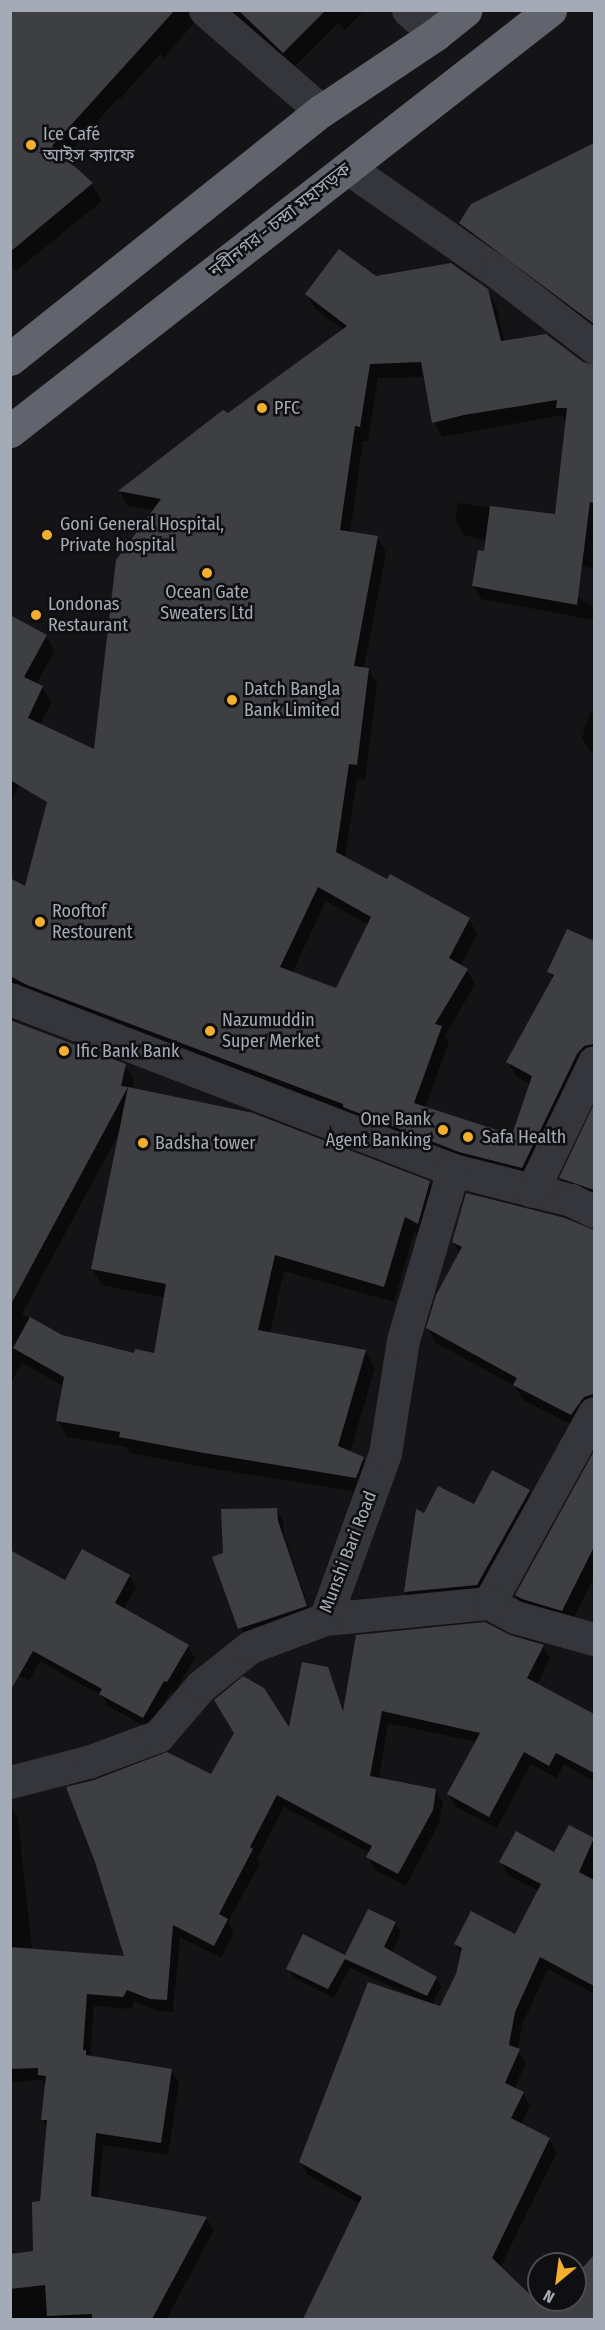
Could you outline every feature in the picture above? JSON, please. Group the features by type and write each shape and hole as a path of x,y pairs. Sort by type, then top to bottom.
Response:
{"highway":[{"path":"10,359 321,111 436,34 465,10"},
{"name":"নবীনগর - চন্দ্রা মহাসড়ক","path":"10,430 550,10"}],"street":[{"path":"205,10 321,111"},
{"path":"408,10 436,34"},
{"path":"348,168 497,272 594,347"},
{"path":"10,999 208,1078 453,1170 571,1200 594,1211"},
{"path":"532,1191 594,1062"},
{"name":"Munshi Bari Road","path":"10,1782 88,1762 158,1736 201,1686 250,1647 325,1619 385,1453 403,1340 453,1170"},
{"path":"489,1603 594,1413"},
{"path":"325,1619 489,1603 515,1617 594,1639"}],"building":[{"path":"10,10 175,10 52,146 93,183 10,252"},
{"path":"238,10 326,10 283,53"},
{"path":"594,143 594,324 459,223 471,204"},
{"path":"339,249 376,276 451,263 488,289 501,341 546,334 583,362 594,365 594,503 590,502 577,605 472,586 478,550 484,551 490,506 555,514 567,408 556,408 557,400 464,415 432,423 421,362 370,364 360,427 355,426 340,530 378,536 354,666 369,668 357,765 349,764 336,852 387,879 390,874 470,918 449,958 468,969 435,1024 442,1026 414,1103 512,1135 532,1076 506,1062 554,975 547,972 567,929 594,941 594,1044 584,1046 577,1054 522,1168 459,1152 343,1107 343,1104 27,985 10,976 10,878 25,886 47,802 10,780 10,615 47,635 24,677 43,686 28,718 94,749 116,560 161,499 118,491 223,410 228,413 347,326 305,294","holes":["318,887 371,917 336,988 280,967"]},
{"path":"10,1020 126,1064 121,1086 128,1087 10,1306"},
{"path":"128,1087 253,1113 430,1181 418,1224 405,1217 384,1287 275,1255 258,1330 366,1350 338,1446 364,1457 356,1478 119,1437 120,1432 56,1421 64,1377 13,1348 30,1317 62,1335 134,1353 135,1349 154,1353 166,1284 91,1269"},
{"path":"594,1104 594,1190 559,1178"},
{"path":"466,1193 565,1218 594,1230 594,1394 584,1397 571,1415 513,1385 517,1378 426,1328 436,1295 462,1247 452,1242"},
{"path":"594,1451 594,1547 562,1611 522,1599 515,1595"},
{"path":"492,1470 530,1490 477,1585 404,1592 416,1509 424,1513 438,1486 474,1504"},
{"path":"277,1508 278,1521 307,1606 238,1629 212,1557 223,1553 221,1509"},
{"path":"82,1549 130,1575 115,1603 189,1645 167,1682 164,1681 143,1718 99,1694 102,1689 33,1651 10,1691 10,1550 65,1580"},
{"path":"485,1622 510,1635 544,1645 527,1678 594,1714 594,1773 556,1753 549,1766 524,1752 489,1817 447,1794 480,1733 382,1711 370,1776 436,1789 433,1810 398,1874 366,1857 372,1846 277,1795 250,1847 253,1849 219,1914 228,1919 214,1946 173,1925 167,2000 150,1999 127,1990 123,1997 87,1994 83,2050 86,2050 86,2055 172,2069 161,2143 96,2133 91,2196 207,2217 152,2319 92,2319 92,2314 47,2316 45,2285 10,2289 10,2254 33,2251 32,2202 40,2201 47,2120 41,2120 46,2076 38,2075 38,2068 10,2069 10,1947 124,1956 95,1862 66,1787 94,1780 167,1752 211,1774 234,1733 214,1700 243,1676 264,1688 289,1727 302,1662 328,1667 343,1711 356,1635"},
{"path":"569,1825 594,1838 579,1872 594,1880 594,1986 540,1957 515,2012 509,2045 520,2049 505,2083 524,2092 511,2118 550,2138 492,2258 527,2292 527,2312 587,2312 587,2263 594,2255 594,2319 303,2319 362,2197 299,2162 368,1982 440,2006 456,1974 462,1948 454,1944 471,1911 515,1934 541,1884 499,1862 516,1831 554,1852"},
{"path":"368,1909 396,1922 384,1947 437,1977 427,1996 345,1959 328,1989 286,1969 303,1934 345,1955"}],"place":[{"name":"Ice Café আইস ক্যাফে","path":"31,145"},
{"name":"PFC","path":"262,408"},
{"name":"Goni General Hospital, Private hospital","path":"47,535"},
{"name":"Ocean Gate Sweaters Ltd","path":"207,573"},
{"name":"Londonas Restaurant","path":"36,615"},
{"name":"Datch Bangla Bank Limited","path":"232,700"},
{"name":"Rooftof Restourent","path":"40,922"},
{"name":"Nazumuddin Super Merket","path":"210,1031"},
{"name":"Ific Bank Bank","path":"64,1051"},
{"name":"One Bank Agent Banking","path":"443,1130"},
{"name":"Safa Health","path":"468,1137"},
{"name":"Badsha tower","path":"143,1143"}]}
